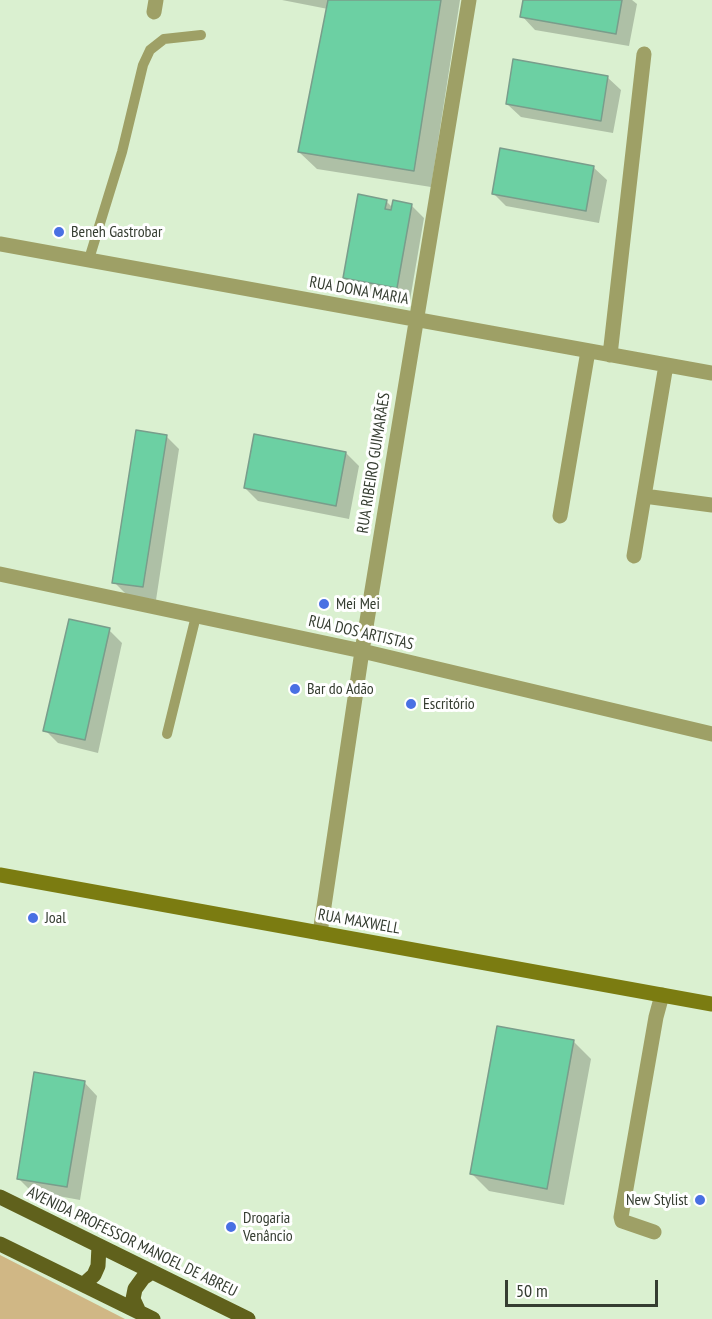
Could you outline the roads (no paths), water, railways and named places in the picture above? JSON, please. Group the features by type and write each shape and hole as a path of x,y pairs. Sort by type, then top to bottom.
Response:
{"main road":[{"name":"RUA MAXWELL","path":"0,876 712,1004"},
{"name":"AVENIDA PROFESSOR MANOEL DE ABREU","path":"0,1197 248,1319"},
{"path":"0,1244 153,1319"},
{"path":"84,1284 94,1275 98,1266 99,1246"},
{"path":"139,1312 133,1299 135,1289 143,1278 152,1272"}],"street":[{"name":"RUA RIBEIRO GUIMARÃES","path":"320,933 415,319 469,0"},
{"path":"610,355 644,54"},
{"name":"RUA DONA MARIA","path":"0,244 712,373"},
{"path":"560,516 588,351"},
{"path":"634,556 666,365"},
{"path":"644,496 712,505"},
{"name":"RUA DOS ARTISTAS","path":"0,574 362,651 712,734"},
{"path":"654,1232 622,1221 621,1217 656,1017 662,995"}],"lane":[{"path":"89,259 122,152 142,65 150,50 164,39 201,35"},
{"path":"167,734 196,616"}],"place":[{"name":"Beneh Gastrobar","path":"59,232"},
{"name":"Mei Mei","path":"324,604"},
{"name":"Bar do Adão","path":"295,689"},
{"name":"Escritório","path":"411,704"},
{"name":"Joal","path":"33,918"},
{"name":"New Stylist","path":"700,1200"},
{"name":"Drogaria Venâncio","path":"231,1227"}]}
